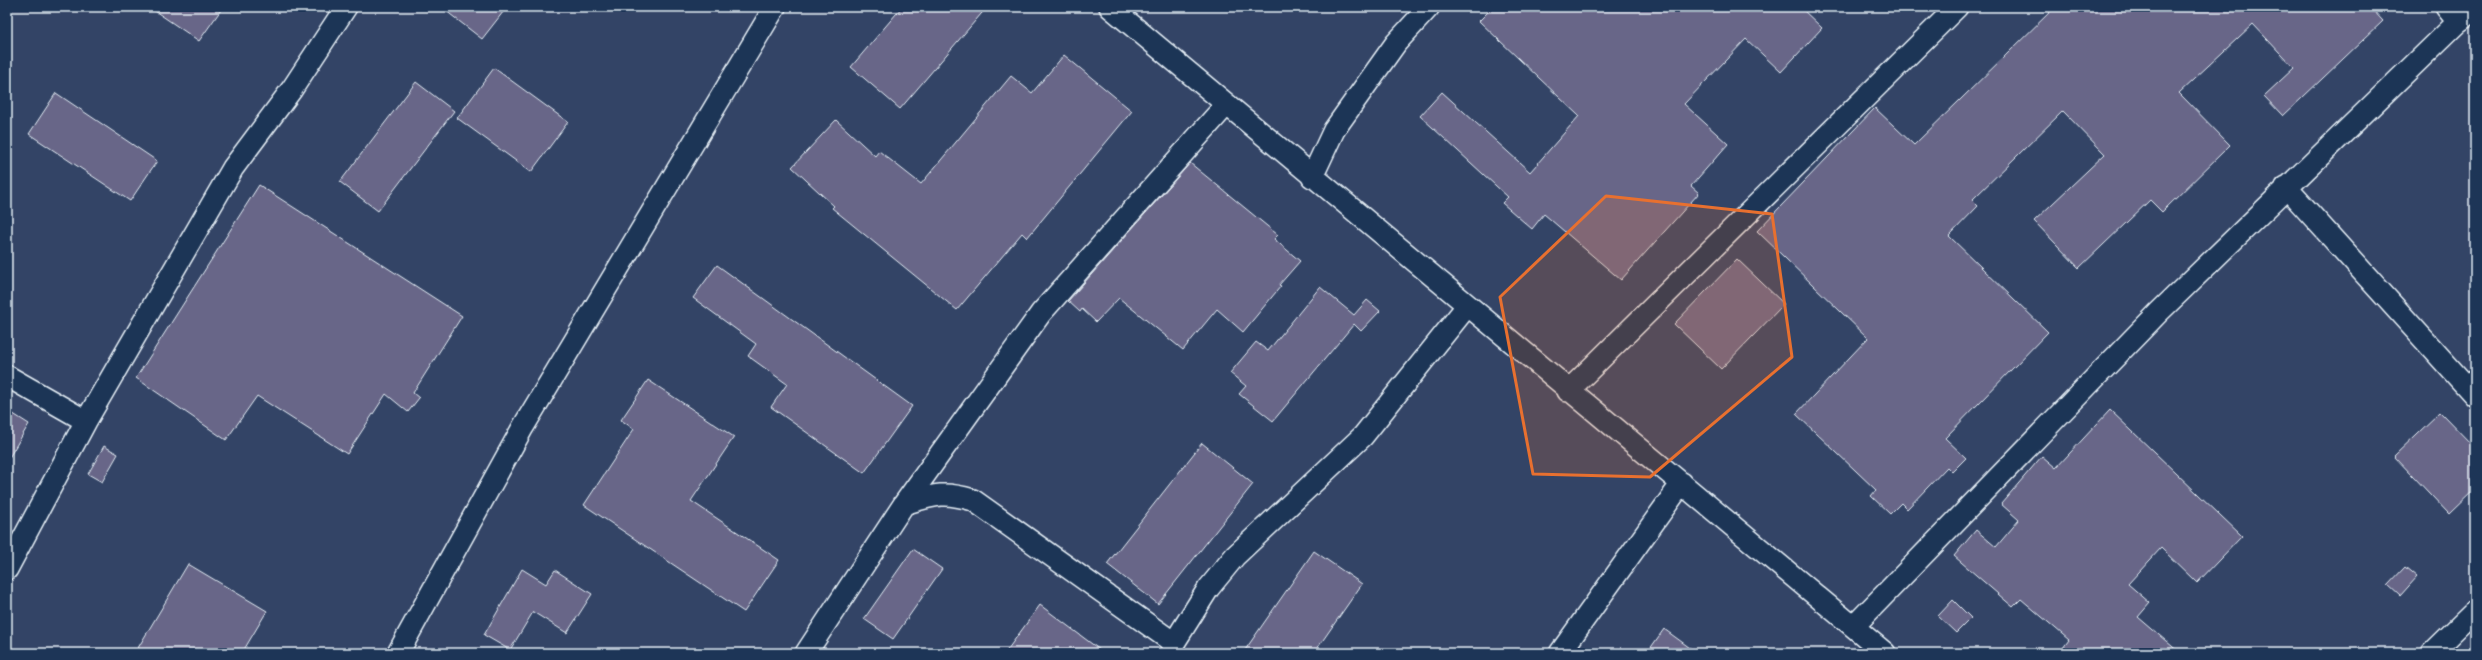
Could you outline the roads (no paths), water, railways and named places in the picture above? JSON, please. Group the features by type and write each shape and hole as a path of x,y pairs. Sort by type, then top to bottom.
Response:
{"street":[{"path":"7,570 86,421 233,168 292,89 346,7"},
{"path":"398,653 523,427 775,7"},
{"path":"1110,7 1568,391 1682,483 1885,653"},
{"path":"1312,177 1334,130 1396,42 1429,7"},
{"path":"1568,391 1957,7"},
{"path":"1854,626 2160,312 2286,186 2360,118 2452,15 2475,10"},
{"path":"806,653 904,504 1041,313 1226,105"},
{"path":"2286,186 2475,396"},
{"path":"904,504 930,496 951,494 973,500 1172,648 1208,589 1235,556 1363,436 1467,306"},
{"path":"7,376 86,421"},
{"path":"1560,653 1682,483"},
{"path":"2432,653 2475,611"}]}
